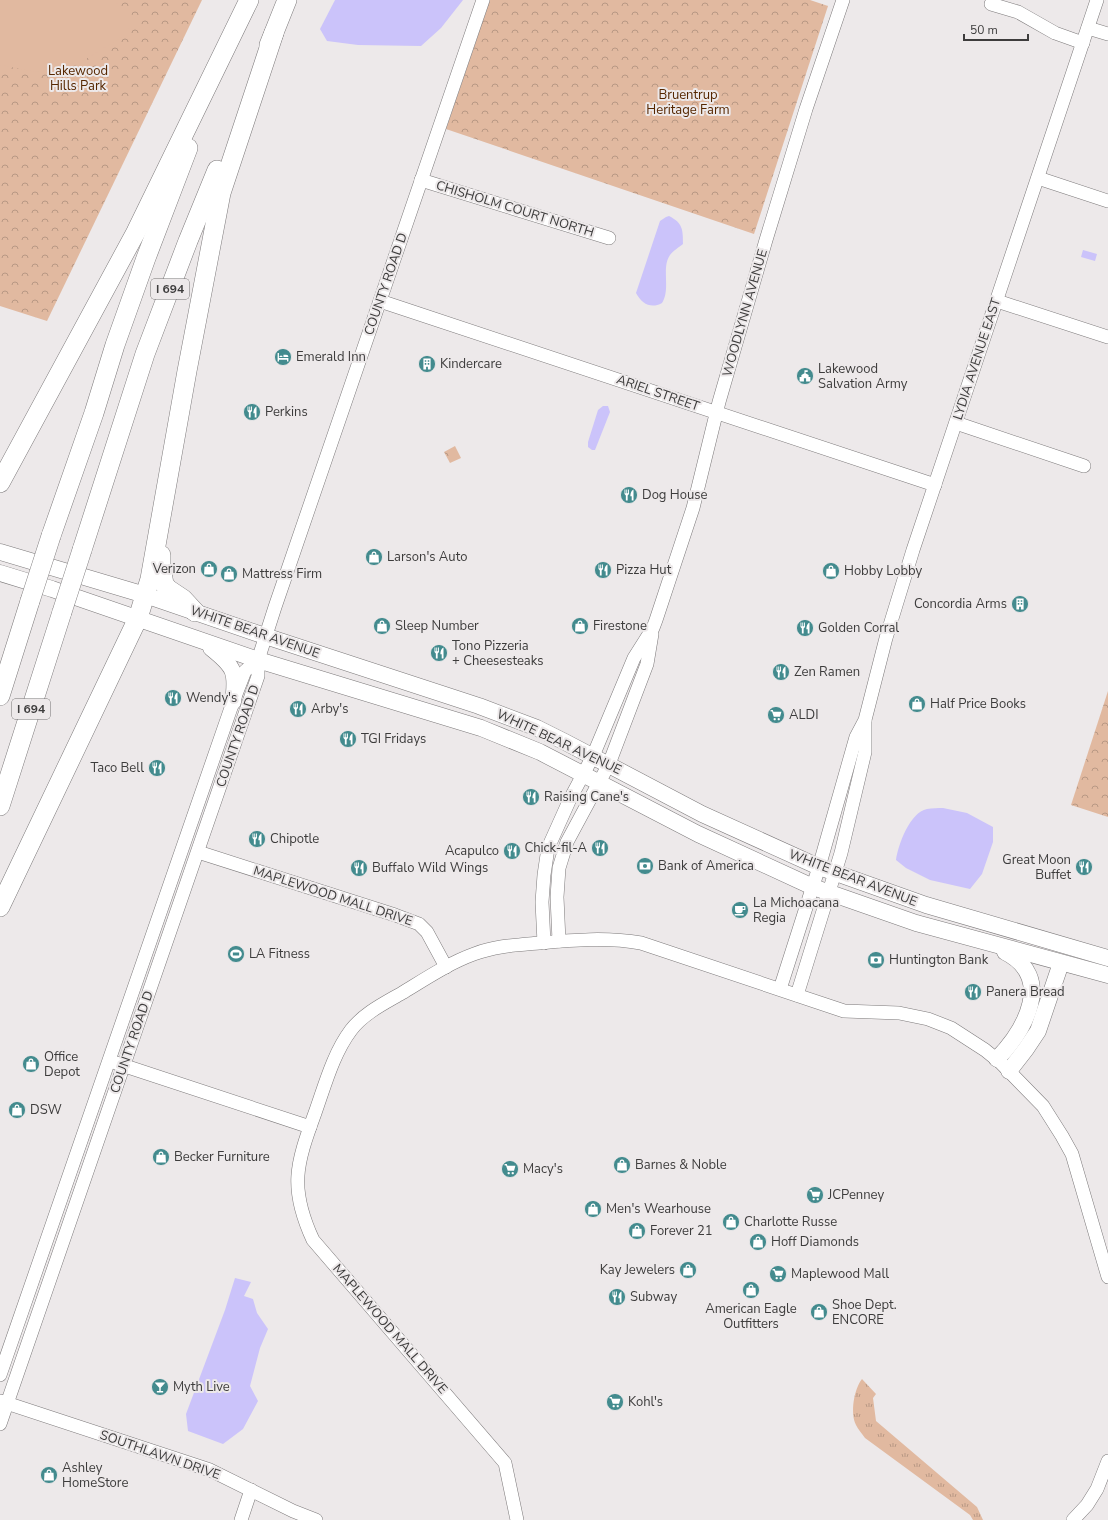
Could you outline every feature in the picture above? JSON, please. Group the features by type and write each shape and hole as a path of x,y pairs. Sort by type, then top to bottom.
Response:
{"highway":[{"name":"I 694","path":"0,696 51,536 146,258 234,30 249,0"},
{"name":"I 694","path":"0,806 145,354 188,241 287,0"},
{"path":"0,483 136,232 234,30"},
{"path":"0,907 138,618 146,595 221,193 274,33"},
{"path":"0,466 19,431 73,348"},
{"path":"164,504 161,567 164,584 168,589 184,599 195,612"}],"main road":[{"name":"WHITE BEAR AVENUE","path":"0,552 146,595 479,706 537,728 609,764 702,814 819,867 926,905 1108,958"},
{"name":"WHITE BEAR AVENUE","path":"0,573 52,588 258,660 481,728 540,752 698,834 813,887 916,924 1108,975"},
{"path":"202,641 227,660 232,668 235,682 233,702"},
{"path":"989,944 1016,958 1023,965 1032,985 1031,997 1025,1020 1020,1031 1009,1047 997,1060"},
{"path":"1009,1071 1026,1050 1038,1031 1061,963"}],"street":[{"name":"COUNTY ROAD D","path":"0,1424 4,1403 124,1065 258,676 258,660 266,636 421,180 484,0"},
{"name":"WOODLYNN AVENUE","path":"600,782 609,764 647,664 653,628 689,521 748,299 806,109 843,0"},
{"name":"LYDIA AVENUE EAST","path":"829,893 864,752 865,720 897,601 1097,0"},
{"path":"991,4 1018,12 1055,33 1083,43"},
{"path":"1088,28 1108,34"},
{"path":"1038,178 1108,201"},
{"name":"CHISHOLM COURT NORTH","path":"421,180 609,238"},
{"path":"997,300 1108,337"},
{"name":"ARIEL STREET","path":"380,302 935,485"},
{"path":"956,423 1084,466"},
{"name":"WOODLYNN AVENUE","path":"583,774 593,756 634,658 653,628"},
{"name":"COUNTY ROAD D","path":"0,1375 233,702 245,671 258,660"},
{"name":"LYDIA AVENUE EAST","path":"813,887 856,736 865,720"},
{"path":"544,942 542,902 548,848 583,774"},
{"path":"559,941 557,897 559,868 567,842 600,782"},
{"name":"MAPLEWOOD MALL DRIVE","path":"198,852 395,915 418,924 427,932 446,966"},
{"path":"780,989 813,887"},
{"path":"797,995 829,893"},
{"name":"MAPLEWOOD MALL DRIVE","path":"517,1520 505,1463 313,1240 303,1219 297,1186 298,1169 310,1127 337,1052 352,1029 365,1016 446,966 472,954 495,946 588,939 620,939 646,943 844,1011 899,1013 928,1019 951,1028 997,1060 1009,1071 1043,1106 1059,1129 1072,1154 1104,1244 1108,1277"},
{"path":"108,1062 124,1065 310,1127"},
{"name":"SOUTHLAWN DRIVE","path":"4,1403 210,1470 293,1511 316,1520"},
{"path":"1072,1520 1088,1505 1097,1489 1108,1461"},
{"path":"242,1520 251,1490"}],"green space":[{"name":"Lakewood Hills Park","path":"0,0 202,0 47,321 0,306"},
{"path":"0,0 113,0 136,18 123,36 78,64 37,72 0,65"},
{"name":"Bruentrup Heritage Farm","path":"490,0 810,0 828,6 754,234 446,129"},
{"path":"455,446 461,458 450,463 444,452"},
{"path":"1108,691 1108,817 1071,805"},
{"path":"862,1379 876,1394 873,1398 876,1421 977,1507 983,1520 973,1520 970,1515 865,1438 856,1425 853,1414 855,1395"}],"shaded area":[{"path":"335,0 463,0 441,28 421,46 358,45 327,41 320,29"},
{"path":"669,216 680,224 683,235 683,244 670,255 667,260 665,297 662,303 654,306 644,303 636,293 660,221"},
{"path":"1083,250 1097,254 1095,261 1081,257"},
{"path":"603,406 608,406 610,412 595,450 592,450 588,447 588,442 598,410"},
{"path":"943,808 967,813 993,827 993,842 982,874 970,889 930,880 906,868 896,860 902,838 910,822 915,816 921,811 927,809"},
{"path":"235,1278 251,1282 244,1296 253,1299 257,1313 268,1329 260,1348 250,1386 258,1401 243,1429 223,1444 188,1431 186,1414 225,1310"}],"place":[{"name":"Emerald Inn","path":"283,357"},
{"name":"Kindercare","path":"427,364"},
{"name":"Lakewood Salvation Army","path":"805,376"},
{"name":"Perkins","path":"252,412"},
{"name":"Dog House","path":"629,495"},
{"name":"Larson's Auto","path":"374,557"},
{"name":"Verizon","path":"209,569"},
{"name":"Pizza Hut","path":"603,570"},
{"name":"Hobby Lobby","path":"831,571"},
{"name":"Mattress Firm","path":"229,574"},
{"name":"Concordia Arms","path":"1020,604"},
{"name":"Sleep Number","path":"382,626"},
{"name":"Firestone","path":"580,626"},
{"name":"Golden Corral","path":"805,628"},
{"name":"Tono Pizzeria + Cheesesteaks","path":"439,653"},
{"name":"Zen Ramen","path":"781,672"},
{"name":"Wendy's","path":"173,698"},
{"name":"Half Price Books","path":"917,704"},
{"name":"Arby's","path":"298,709"},
{"name":"ALDI","path":"776,715"},
{"name":"TGI Fridays","path":"348,739"},
{"name":"Taco Bell","path":"157,768"},
{"name":"Raising Cane's","path":"531,797"},
{"name":"Chipotle","path":"257,839"},
{"name":"Chick-fil-A","path":"600,848"},
{"name":"Acapulco","path":"512,851"},
{"name":"Bank of America","path":"645,866"},
{"name":"Great Moon Buffet","path":"1084,867"},
{"name":"Buffalo Wild Wings","path":"359,868"},
{"name":"La Michoacana Regia","path":"740,910"},
{"name":"LA Fitness","path":"236,954"},
{"name":"Huntington Bank","path":"876,960"},
{"name":"Panera Bread","path":"973,992"},
{"name":"Office Depot","path":"31,1064"},
{"name":"DSW","path":"17,1110"},
{"name":"Becker Furniture","path":"161,1157"},
{"name":"Barnes & Noble","path":"622,1165"},
{"name":"Macy's","path":"510,1169"},
{"name":"JCPenney","path":"815,1195"},
{"name":"Men's Wearhouse","path":"593,1209"},
{"name":"Charlotte Russe","path":"731,1222"},
{"name":"Forever 21","path":"637,1231"},
{"name":"Hoff Diamonds","path":"758,1242"},
{"name":"Kay Jewelers","path":"688,1270"},
{"name":"Maplewood Mall","path":"778,1274"},
{"name":"American Eagle Outfitters","path":"751,1290"},
{"name":"Subway","path":"617,1297"},
{"name":"Shoe Dept. ENCORE","path":"819,1312"},
{"name":"Myth Live","path":"160,1387"},
{"name":"Kohl's","path":"615,1402"},
{"name":"Ashley HomeStore","path":"49,1475"}]}
